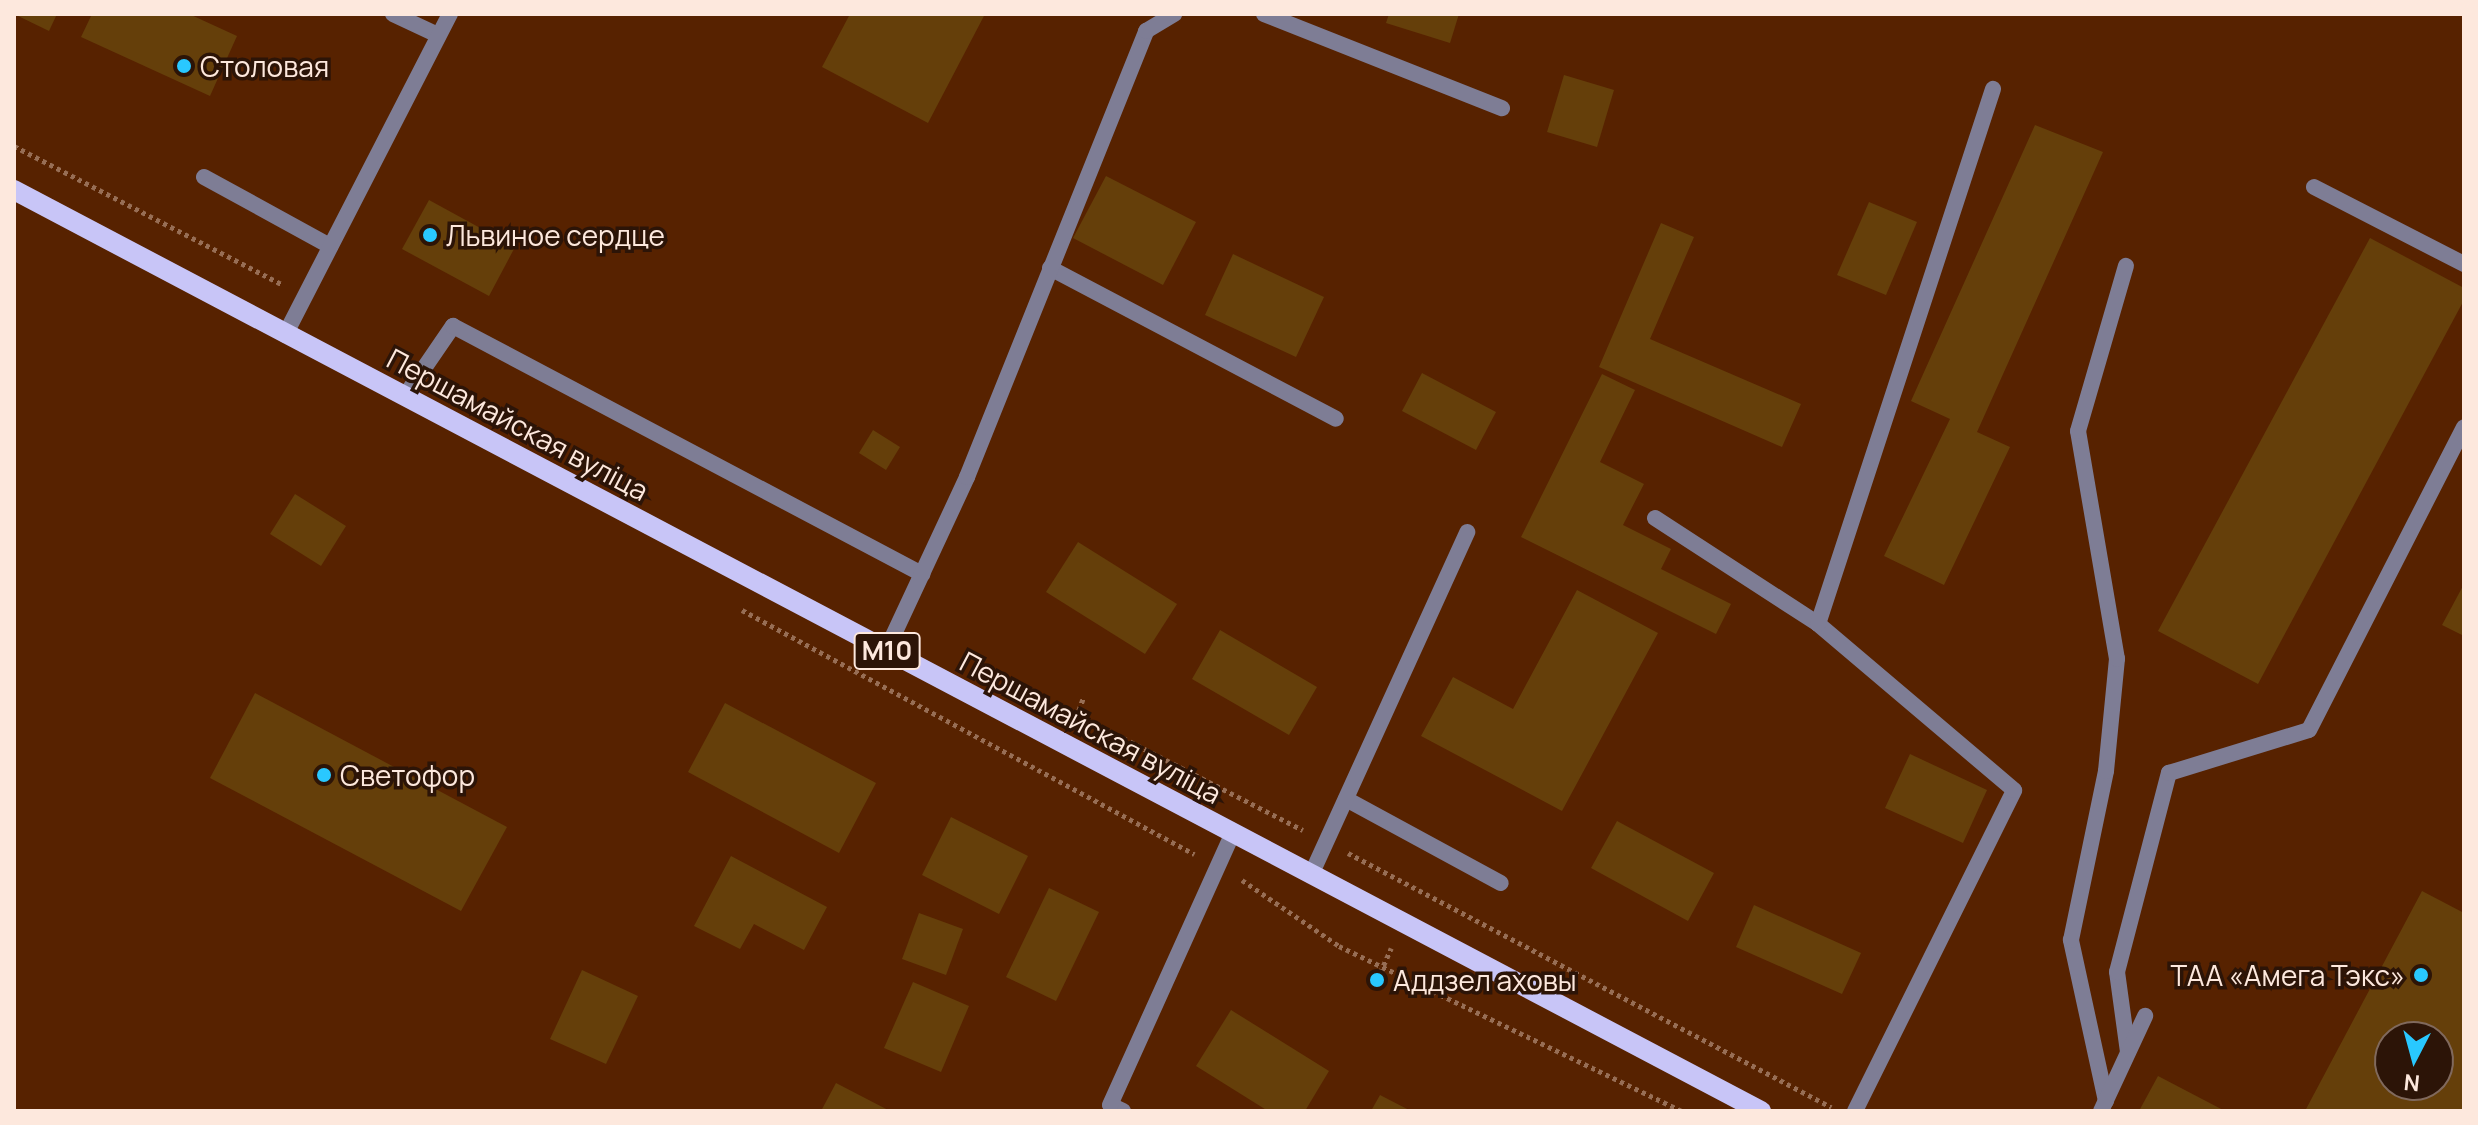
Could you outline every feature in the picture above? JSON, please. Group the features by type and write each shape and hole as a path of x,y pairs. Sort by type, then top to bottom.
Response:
{"main road":[{"name":"Першамайская вуліца","path":"14,190 1761,1111"}],"street":[{"path":"393,14 438,35"},
{"path":"285,335 450,14"},
{"path":"886,651 922,574 1146,31 1174,14"},
{"path":"1264,14 1502,108"},
{"path":"1818,624 1993,89"},
{"path":"204,177 330,246"},
{"path":"2314,187 2464,264"},
{"path":"2103,1106 2071,940 2106,771 2117,659 2078,431 2126,266"},
{"path":"1050,268 1336,419"},
{"path":"405,396 453,326 922,574"},
{"path":"2128,1052 2117,972 2169,773 2309,730 2464,427"},
{"path":"1655,518 1818,624 2014,790 1855,1111"},
{"path":"1311,875 1467,532"},
{"path":"1346,799 1501,883"},
{"path":"1123,1111 1110,1105 1233,833"},
{"path":"2103,1106 2145,1016"}],"path":[{"path":"14,146 304,296"},
{"path":"726,602 1219,868 1339,946 1682,1111"},
{"path":"1064,708 1091,722"},
{"path":"1119,736 1839,1111"}],"building":[{"path":"14,14 57,14 49,31"},
{"name":"Столовая","path":"92,14 189,14 237,36 210,96 81,37"},
{"path":"850,14 985,14 928,123 822,67"},
{"path":"1389,14 1459,14 1450,43 1386,23"},
{"path":"1564,75 1614,90 1597,147 1547,132"},
{"path":"2035,125 2103,152 1977,432 2010,447 1944,585 1884,556 1950,419 1911,401"},
{"path":"1106,176 1196,222 1163,285 1073,238"},
{"path":"429,200 515,247 489,296 402,249"},
{"path":"1869,202 1917,222 1886,295 1837,275"},
{"path":"1661,223 1694,237 1650,339 1801,404 1782,447 1599,367"},
{"path":"2370,238 2464,288 2464,300 2258,684 2158,631"},
{"path":"1233,254 1324,297 1296,357 1205,315"},
{"path":"1422,373 1496,412 1476,450 1402,411"},
{"path":"1602,374 1635,390 1600,462 1644,484 1623,525 1671,549 1661,569 1731,604 1716,634 1521,537"},
{"path":"873,430 900,447 886,470 859,453"},
{"path":"295,494 346,526 321,566 270,534"},
{"path":"1078,542 1177,604 1145,654 1046,592"},
{"path":"2464,584 2464,636 2442,625"},
{"path":"1577,590 1658,633 1562,811 1421,736 1453,677 1513,709"},
{"path":"1220,630 1317,687 1289,735 1192,679"},
{"path":"255,693 507,827 461,911 210,778"},
{"path":"725,703 876,783 839,853 688,772"},
{"path":"1910,754 1987,790 1963,843 1885,808"},
{"path":"951,817 1028,856 999,914 922,875"},
{"path":"1617,821 1714,873 1688,921 1591,868"},
{"path":"731,856 827,907 804,950 754,924 740,949 694,926"},
{"path":"1049,888 1099,912 1056,1001 1006,977"},
{"name":"ТАА «Амега Тэкс»","path":"2422,891 2464,913 2464,1111 2305,1111"},
{"path":"1754,905 1861,953 1842,994 1736,947"},
{"path":"919,913 963,929 946,975 902,959"},
{"path":"582,970 638,996 606,1064 550,1039"},
{"path":"913,982 969,1006 941,1072 884,1048"},
{"path":"1231,1010 1329,1071 1305,1111 1268,1111 1196,1066"},
{"path":"2158,1076 2225,1111 2139,1111"},
{"path":"836,1083 890,1111 821,1111"},
{"path":"1380,1095 1411,1111 1371,1111"}],"place":[{"name":"Столовая","path":"184,66"},
{"name":"Львиное сердце","path":"430,235"},
{"name":"Светофор","path":"324,775"},
{"name":"ТАА «Амега Тэкс»","path":"2421,975"},
{"name":"Аддзел аховы","path":"1377,980"}]}
